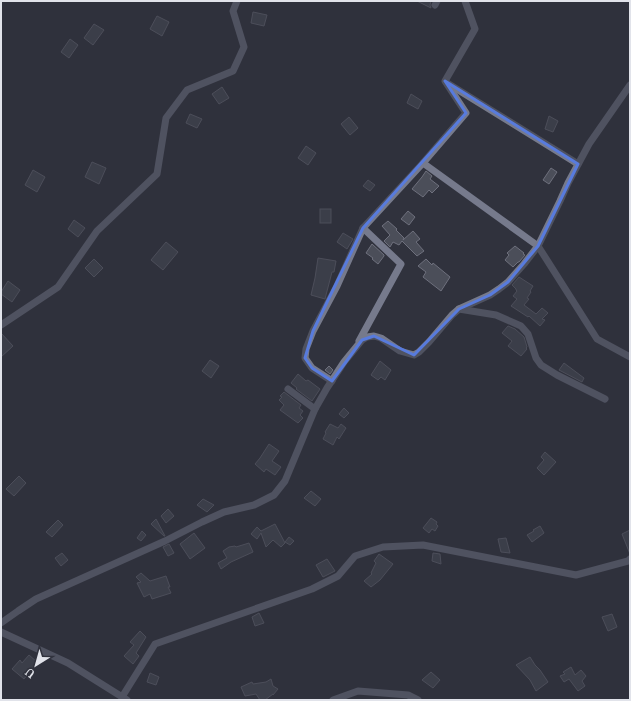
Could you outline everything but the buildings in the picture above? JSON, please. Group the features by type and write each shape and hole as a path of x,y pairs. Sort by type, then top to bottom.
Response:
{"street":[{"path":"1,325 58,286 98,231 157,174 166,118 187,90 233,71 244,47 233,11 237,1"},
{"path":"445,81 475,29 465,1"},
{"path":"332,381 312,368 305,358 306,349 364,228 466,113 445,81"},
{"path":"445,81 578,164"},
{"path":"357,344 367,337 374,336 381,338 400,350 414,354 419,352 459,309 490,295 508,282 538,246 568,183 589,144 630,85"},
{"path":"423,163 538,246 597,339 630,357"},
{"path":"1,623 36,599 165,541 224,512 254,505 274,495 285,481 315,409 357,344 401,264 364,228"},
{"path":"459,309 496,315 521,326 528,334 536,358 541,365 557,375 605,399"},
{"path":"288,389 315,409"},
{"path":"1,632 68,663 125,699 154,644 312,589 338,576 355,556 383,547 423,545 576,575 629,561"},
{"path":"333,700 358,691 408,694 418,700"}],"highlighted area":[{"path":"445,81 578,164 538,246 508,282 490,295 459,309 414,355 374,336 362,340 332,381 312,368 305,358 313,331 363,228 466,113"}]}
